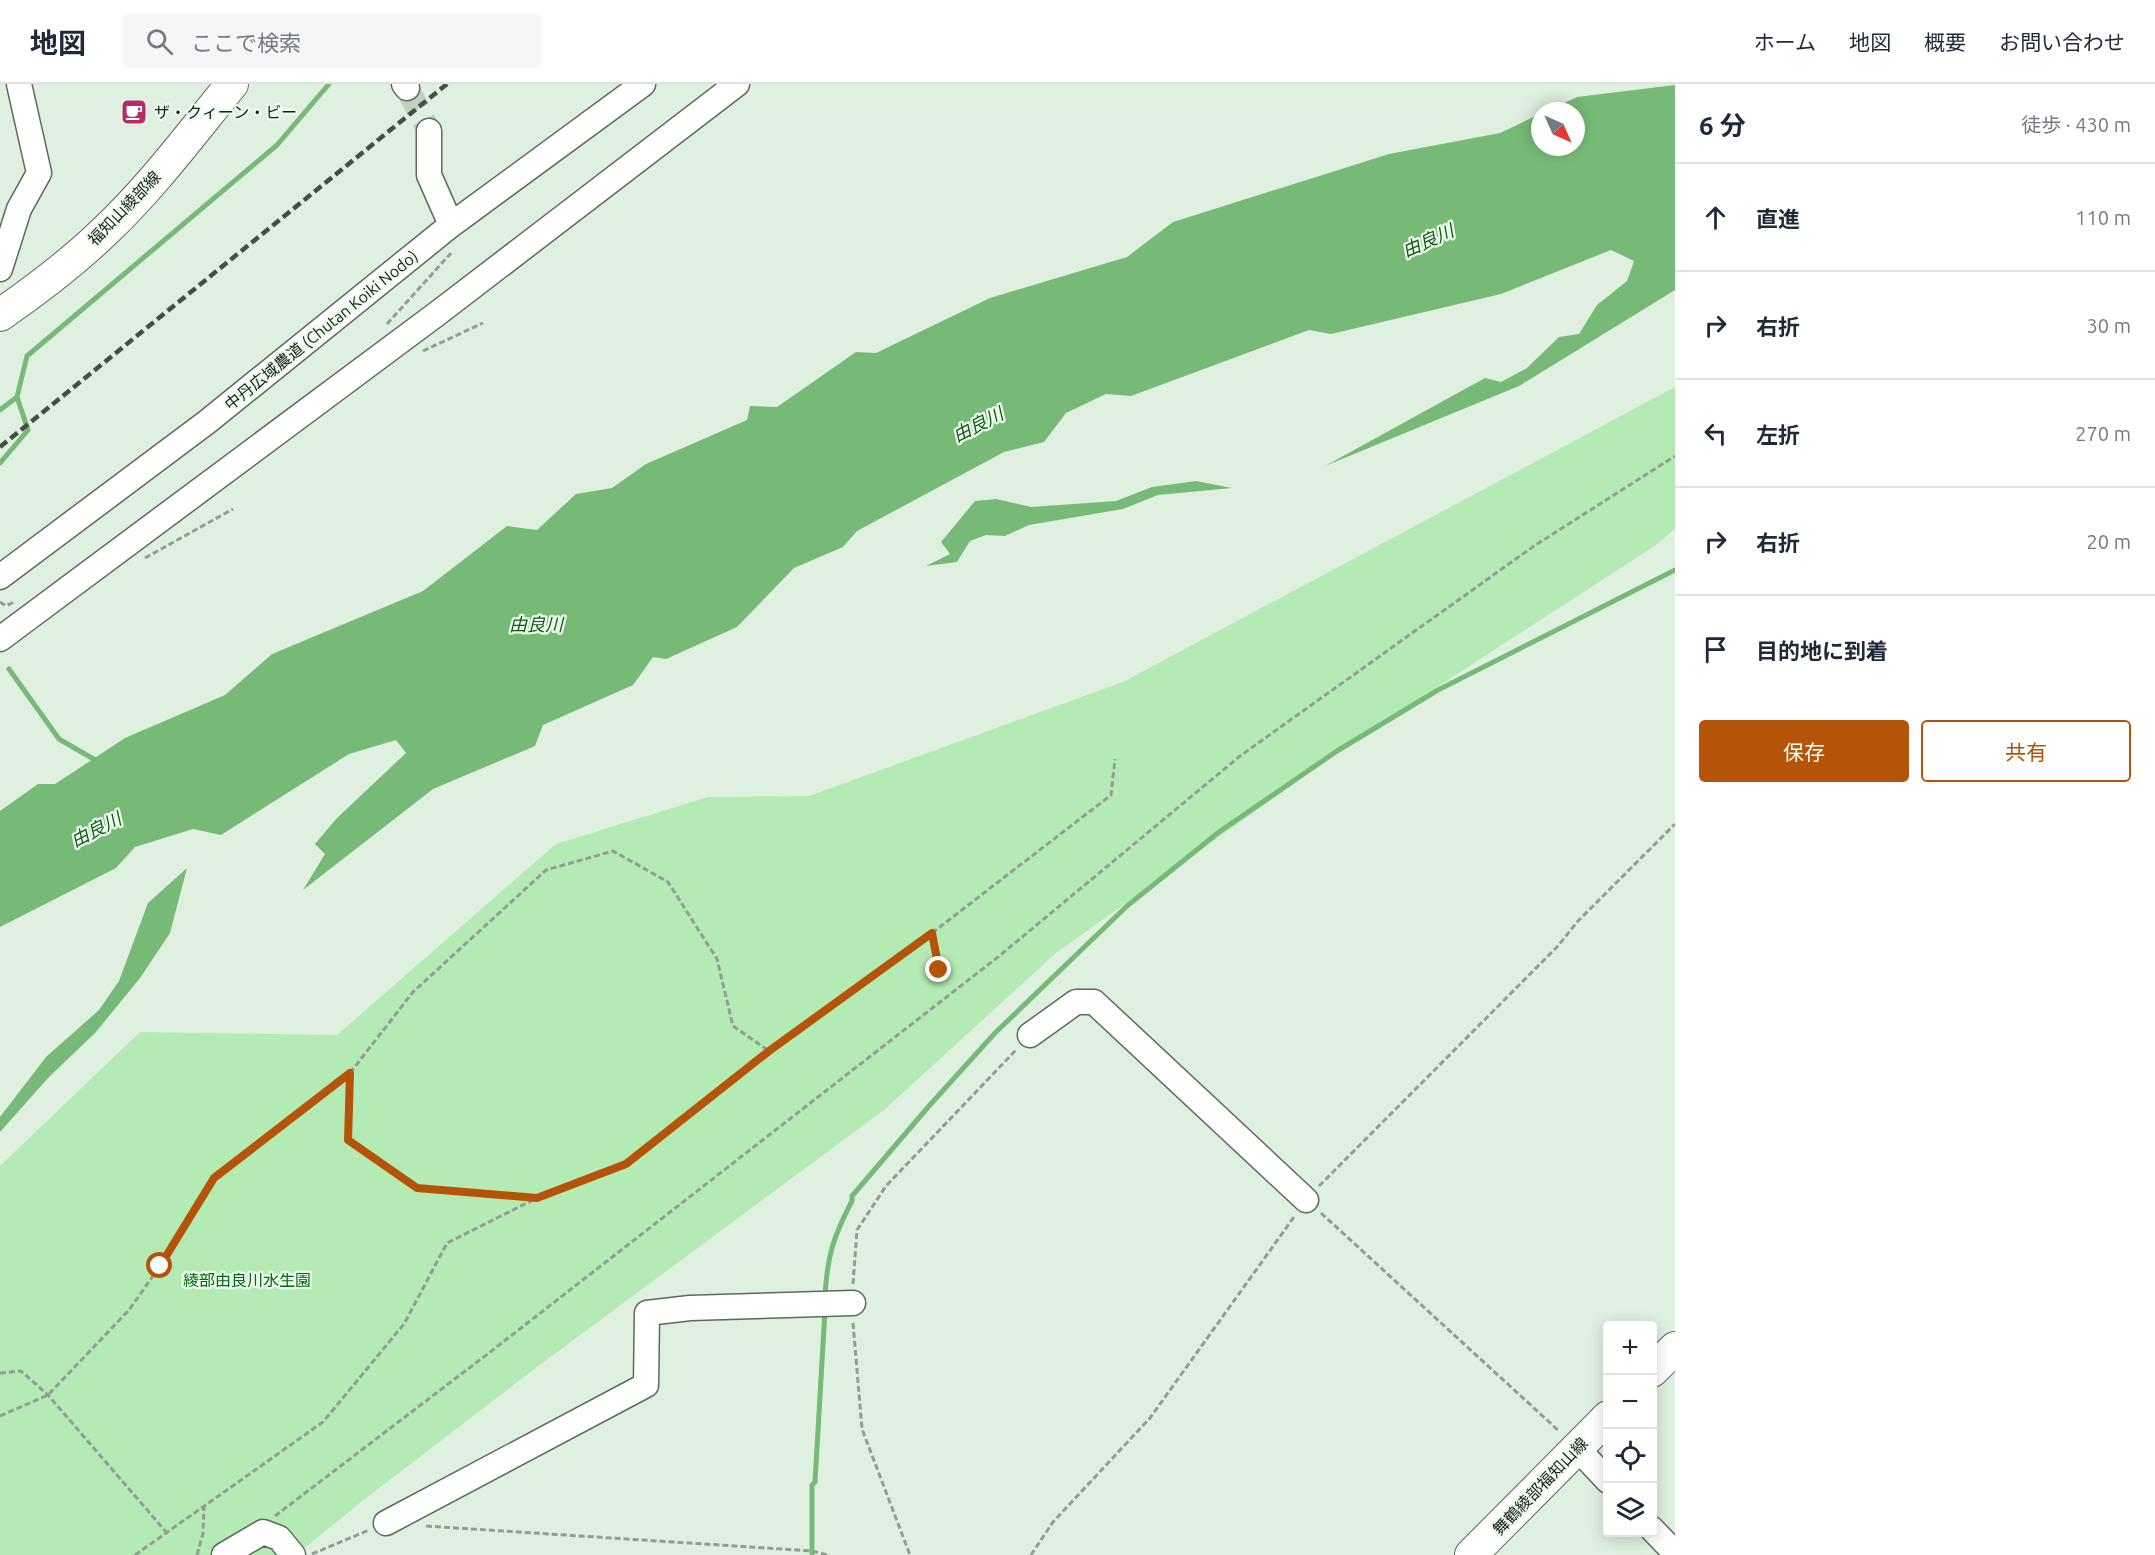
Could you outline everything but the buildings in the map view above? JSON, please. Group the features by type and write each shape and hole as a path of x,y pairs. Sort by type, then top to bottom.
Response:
{"main road":[{"name":"福知山綾部線","path":"2,308 53,275 104,232 156,176 232,84"},
{"path":"1657,1367 1675,1348"},
{"name":"舞鶴綾部福知山線","path":"1471,1555 1603,1422"}],"street":[{"path":"0,269 19,209 39,173 19,84"},
{"name":"中丹広域農道 (Chutan Koiki Nodo)","path":"0,577 207,423 451,225 643,84"},
{"path":"0,639 438,313 737,84"},
{"path":"429,131 429,175 451,225"},
{"path":"1030,1035 1076,1002 1094,1002 1306,1200"},
{"path":"386,1524 646,1385 647,1313 690,1308 853,1303"},
{"path":"1577,1448 1603,1476"},
{"path":"224,1555 262,1532 279,1538 293,1555"},
{"path":"1657,1533 1675,1553"}],"path":[{"path":"270,1519 485,1356 988,964 1240,756 1534,546 1675,456"},
{"path":"135,1555 323,1422 404,1324 447,1243 537,1198 626,1164 769,1051 932,933 1111,795 1115,759"},
{"path":"1031,1555 1053,1521 1150,1418 1306,1200 1675,824"},
{"path":"0,1416 48,1395 129,1311 160,1266 214,1178 350,1073 413,992 546,870 613,851 668,882 717,959 733,1026 769,1051"},
{"path":"932,933 939,970"},
{"path":"910,1555 862,1429 853,1343 852,1271 856,1230 886,1186 1030,1035"},
{"path":"350,1073 348,1140 417,1188 537,1198"},
{"path":"1306,1200 1577,1448"},
{"path":"0,1373 21,1371 48,1395 167,1533"},
{"path":"197,1555 203,1533 204,1507"},
{"path":"308,1555 386,1524"},
{"path":"422,1526 812,1551 828,1555"}],"green space":[{"name":"綾部由良川水生園","path":"1675,387 1675,529 1656,545 1354,741 1056,953 884,1110 541,1364 361,1502 296,1555 0,1555 0,1166 140,1032 337,1035 556,844 708,797 809,796 1123,682"}],"water":[{"name":"由良川","path":"1675,85 1675,290 1519,386 1325,466 1485,378 1501,382 1527,368 1559,337 1579,334 1597,305 1627,281 1634,261 1611,250 1501,294 1331,334 1309,330 1131,396 1106,394 1066,413 1044,442 1004,452 857,531 843,547 794,568 737,627 666,659 653,657 633,685 543,725 535,746 433,789 303,890 325,854 315,844 336,819 406,753 396,740 349,754 221,835 193,829 135,847 116,868 0,927 0,811 38,784 55,784 125,738 225,695 272,654 423,591 507,526 537,530 576,494 612,488 646,464 747,420 750,406 777,407 856,352 876,353 990,298 1127,257 1173,222 1389,154 1500,133 1531,118 1531,156 1585,156 1585,102 1566,102 1577,97"},
{"path":"1196,481 1232,488 1158,495 1123,509 1029,525 1005,536 986,535 970,541 957,562 926,566 950,554 941,542 975,501 996,499 1031,507 1116,501 1152,487"},
{"path":"187,868 170,933 140,978 96,1032 49,1077 0,1132 0,1117 46,1057 99,1010 119,981 148,903"}],"waterway":[{"path":"0,463 28,430 17,397 27,356 277,145 329,84"},
{"path":"0,410 17,397"},
{"path":"825,1297 827,1270 832,1248 852,1196 995,1033 1127,906 1219,832 1337,751 1438,690 1675,570"},
{"path":"9,669 59,739 97,761"},
{"path":"812,1555 812,1485 815,1482 825,1310"}],"tunnel":[{"path":"407,88 429,131"}],"railway":[{"path":"0,447 447,84"}],"place":[{"name":"ザ・クィーン・ビー","path":"134,112"}],"route":[{"path":"160,1266 214,1178 350,1073 348,1140 417,1188 537,1198 626,1164 769,1051 932,933 939,970"}]}
